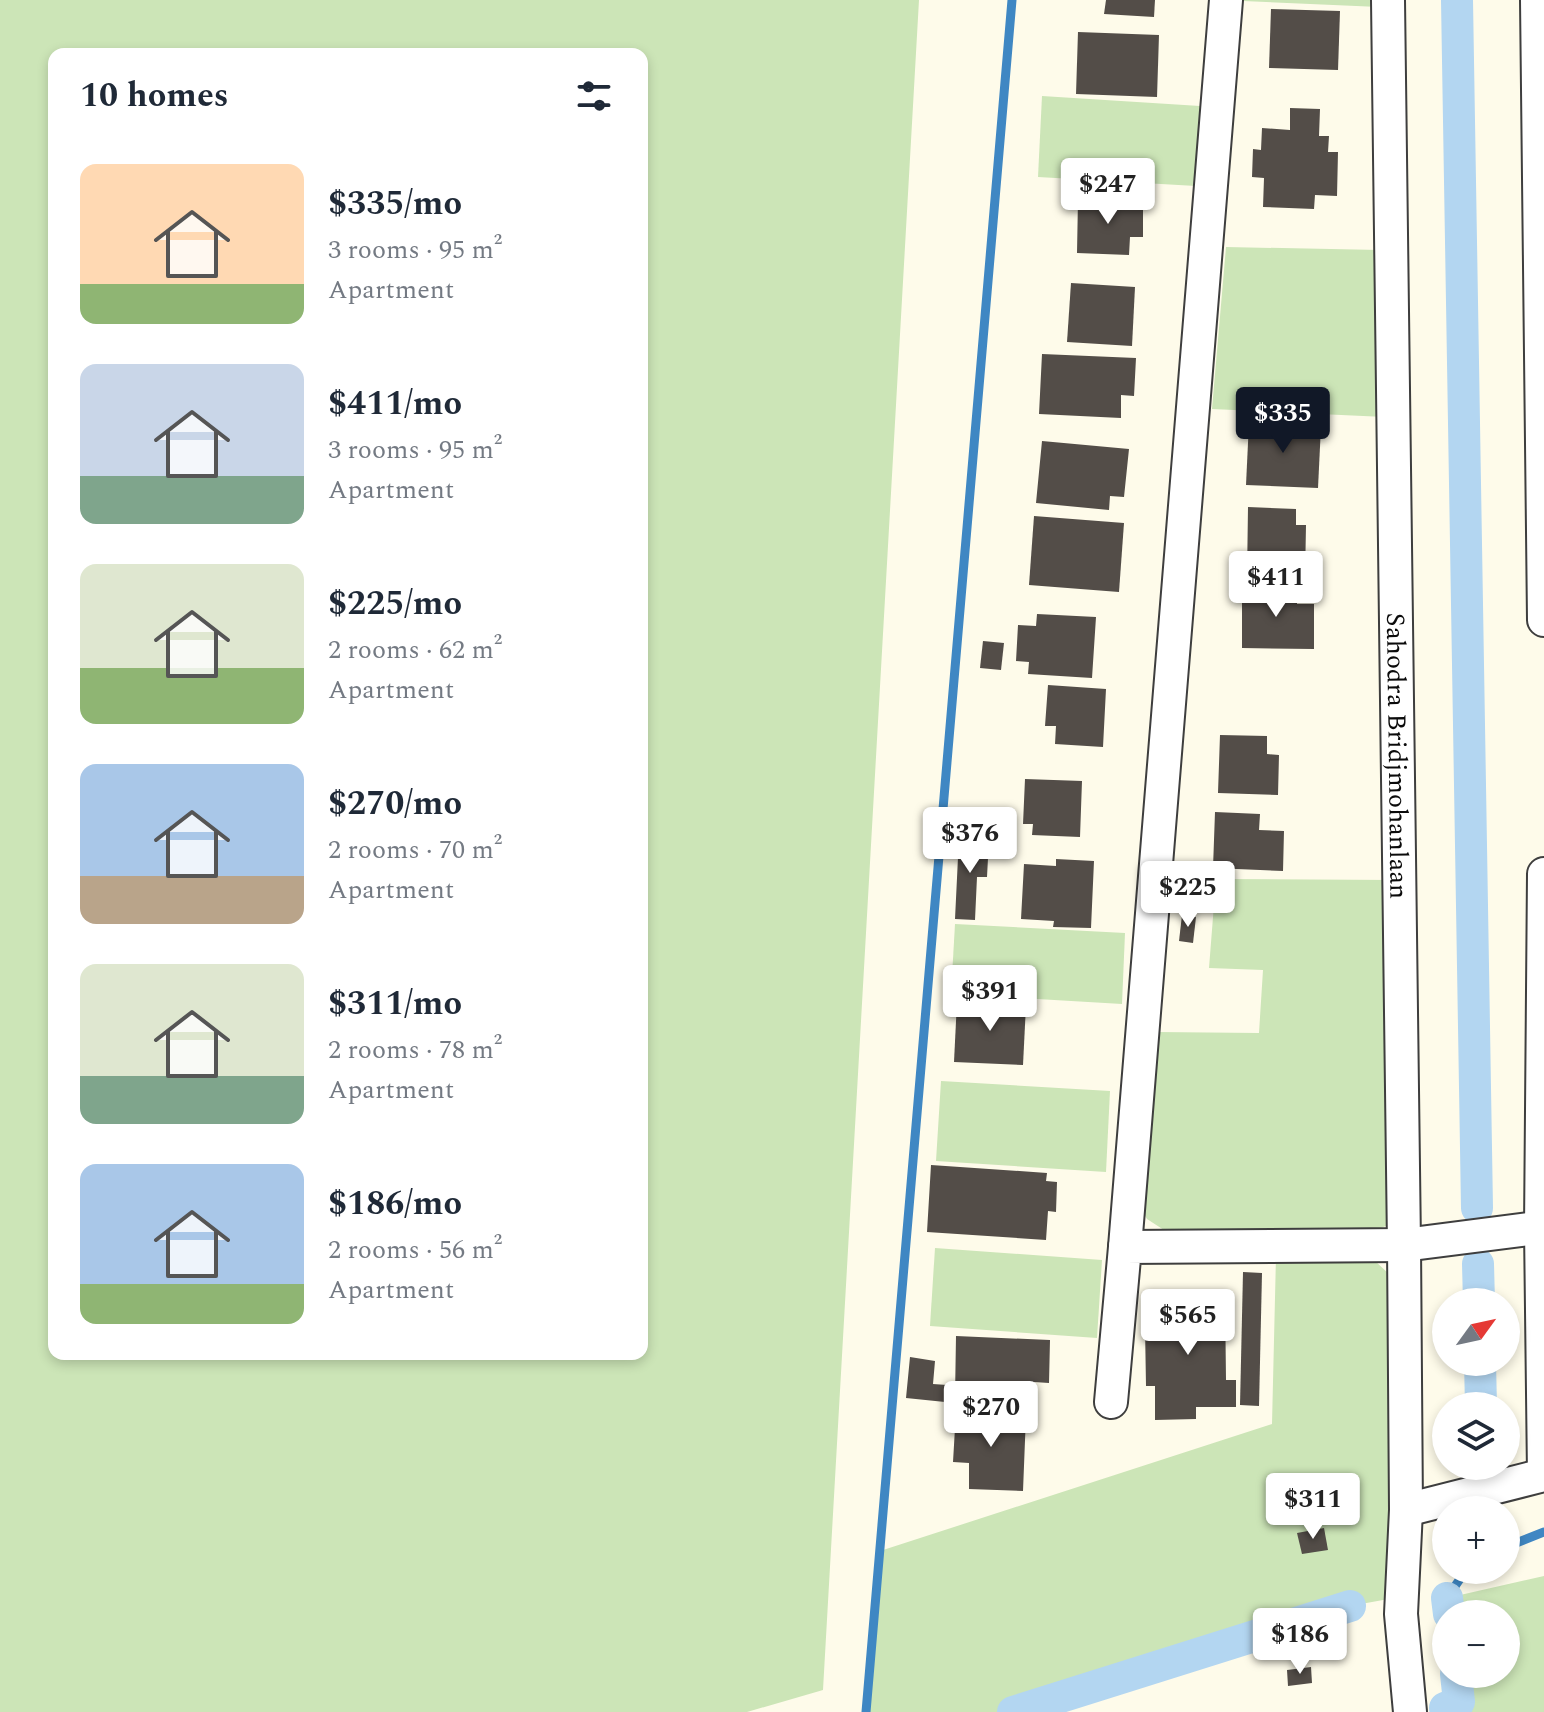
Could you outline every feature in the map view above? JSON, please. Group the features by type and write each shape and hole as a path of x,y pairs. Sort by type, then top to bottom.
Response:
{"street":[{"path":"1111,1402 1226,0"},
{"name":"Sahodra Bridjmohanlaan","path":"1388,0 1404,1245 1406,1510 1401,1614 1410,1712"},
{"path":"1537,0 1544,620"},
{"path":"1406,1510 1544,1475 1544,874"},
{"path":"1125,1247 1404,1245 1542,1228"}],"green space":[{"path":"0,0 919,0 823,1690 747,1712 0,1712"},
{"path":"1379,0 1379,7 1243,1"},
{"path":"1042,96 1200,106 1196,186 1038,177"},
{"path":"1226,247 1380,250 1385,417 1212,409"},
{"path":"1216,879 1393,880 1392,1206 1386,1226 1367,1233 1167,1232 1147,1219 1138,1204 1157,1032 1259,1033 1263,970 1209,968"},
{"path":"955,924 1125,933 1122,1004 951,994"},
{"path":"941,1081 1110,1091 1106,1172 936,1161"},
{"path":"935,1248 1102,1260 1097,1338 930,1326"},
{"path":"1276,1256 1374,1260 1389,1274 1394,1598 1350,1606 1013,1712 866,1712 880,1551 1272,1424"},
{"path":"1544,1576 1544,1712 1463,1712 1458,1688 1520,1688 1520,1600 1447,1598 1520,1584 1520,1581"}],"building":[{"path":"1106,0 1155,0 1154,17 1104,14"},
{"path":"1271,9 1340,11 1338,70 1269,68"},
{"path":"1078,32 1159,35 1157,97 1076,94"},
{"path":"1290,108 1320,109 1319,136 1329,136 1328,152 1338,152 1337,196 1315,195 1314,209 1263,207 1264,178 1252,177 1253,149 1261,150 1262,128 1290,130"},
{"path":"1078,199 1143,201 1143,237 1130,237 1129,255 1077,253"},
{"path":"1071,283 1135,287 1132,346 1067,342"},
{"path":"1042,354 1136,358 1134,396 1121,395 1121,418 1039,414"},
{"path":"1249,422 1321,426 1318,488 1246,485"},
{"path":"1042,441 1129,449 1124,497 1110,496 1109,510 1036,503"},
{"path":"1248,507 1296,509 1296,525 1306,525 1305,579 1247,577"},
{"path":"1034,516 1124,523 1119,592 1029,585"},
{"path":"1242,586 1297,587 1297,604 1314,604 1314,649 1242,648"},
{"path":"1037,614 1096,617 1092,678 1028,674 1029,662 1016,661 1018,625 1036,626"},
{"path":"983,641 1004,643 1001,670 980,668"},
{"path":"1048,685 1106,689 1103,747 1055,744 1056,726 1045,726"},
{"path":"1220,735 1267,736 1267,754 1279,755 1278,795 1218,793"},
{"path":"1025,779 1082,781 1080,837 1032,835 1033,824 1023,824"},
{"path":"1215,812 1260,814 1259,830 1284,831 1283,871 1213,868"},
{"path":"959,837 989,839 987,877 977,877 975,920 955,919"},
{"path":"1056,859 1094,861 1091,928 1053,927 1054,921 1021,919 1024,864 1056,866"},
{"path":"1182,915 1196,917 1193,943 1179,941"},
{"path":"957,1001 1026,1005 1023,1065 954,1062"},
{"path":"931,1165 1047,1173 1046,1181 1057,1182 1056,1212 1048,1211 1046,1240 927,1232"},
{"path":"1243,1272 1262,1273 1259,1406 1240,1405"},
{"path":"1153,1297 1225,1297 1226,1380 1236,1380 1236,1407 1196,1407 1196,1419 1155,1420 1155,1386 1146,1386 1145,1327 1153,1327"},
{"path":"956,1336 1050,1340 1049,1383 1034,1382 1033,1399 955,1397"},
{"path":"910,1357 935,1361 933,1384 947,1385 945,1402 906,1398"},
{"path":"956,1411 1026,1415 1023,1491 969,1489 969,1463 953,1462"},
{"path":"1324,1528 1328,1550 1302,1554 1297,1533"},
{"path":"1311,1667 1312,1683 1288,1686 1287,1670"}],"waterway":[{"path":"866,1712 1012,0"},
{"path":"1457,0 1477,1208"},
{"path":"1478,1264 1479,1288"},
{"path":"1480,1376 1481,1392"},
{"path":"1520,1541 1544,1532"},
{"path":"1447,1598 1456,1584"},
{"path":"1013,1712 1350,1606"},
{"path":"1445,1708 1459,1702 1458,1688"}]}
